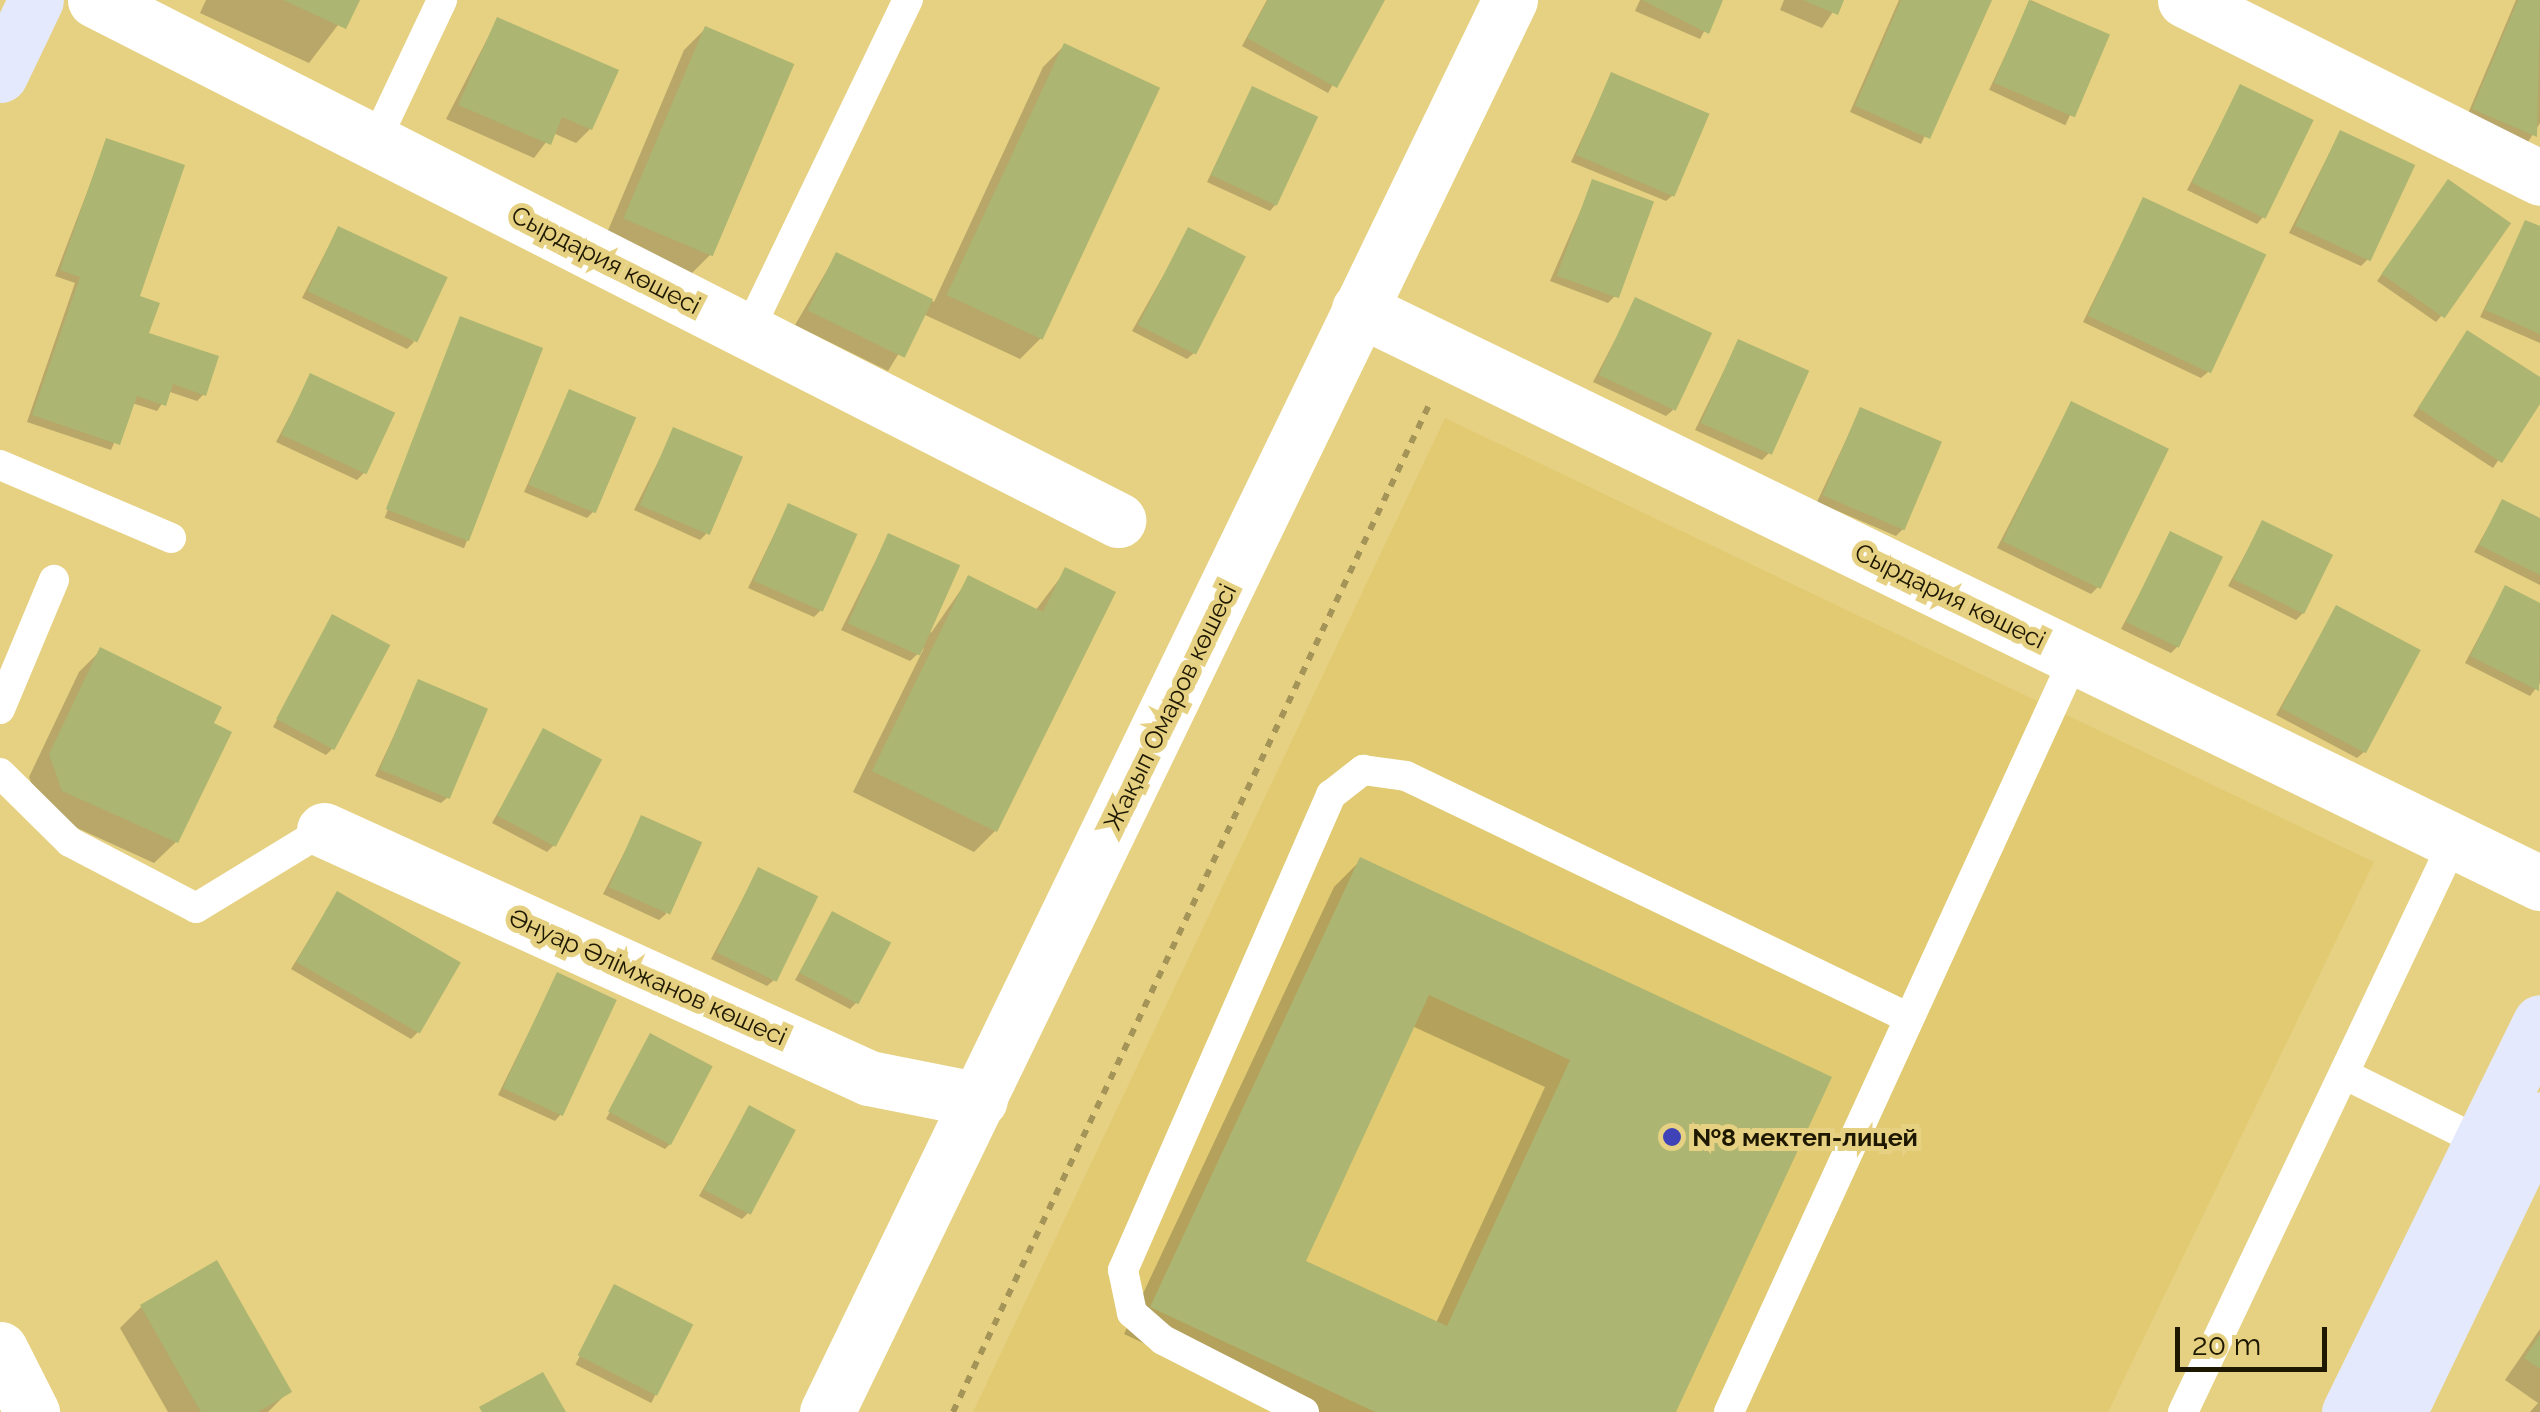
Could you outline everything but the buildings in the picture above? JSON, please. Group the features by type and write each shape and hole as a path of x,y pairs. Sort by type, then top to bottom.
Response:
{"street":[{"name":"Сырдария көшесі","path":"94,0 1118,520"},
{"name":"Жақып Омаров көшесі","path":"827,1412 1510,0"},
{"path":"2185,0 2540,178"},
{"path":"0,75 21,11"},
{"name":"Сырдария көшесі","path":"1359,309 2540,883"},
{"name":"Әнуар Әлімжанов көшесі","path":"324,830 868,1078 980,1100"},
{"path":"2349,1412 2540,1022"},
{"path":"2399,1412 2540,1118"},
{"path":"0,1349 32,1412"}],"lane":[{"path":"375,142 442,0"},
{"path":"748,332 908,0"},
{"path":"0,465 171,538"},
{"path":"0,710 54,580"},
{"path":"1729,1412 2075,656"},
{"path":"1304,1412 1163,1340 1132,1312 1122,1270 1330,795 1363,770 1406,776 1909,1018"},
{"path":"0,772 70,842 196,908 324,830"},
{"path":"2184,1412 2454,841"},
{"path":"2344,1074 2482,1142"}],"path":[{"path":"953,1412 1452,357"}],"shaded area":[{"name":"№8 мектеп-лицей","path":"1445,418 2374,862 2108,1412 973,1412"}],"place":[{"name":"№8 мектеп-лицей","path":"1672,1137"}]}
